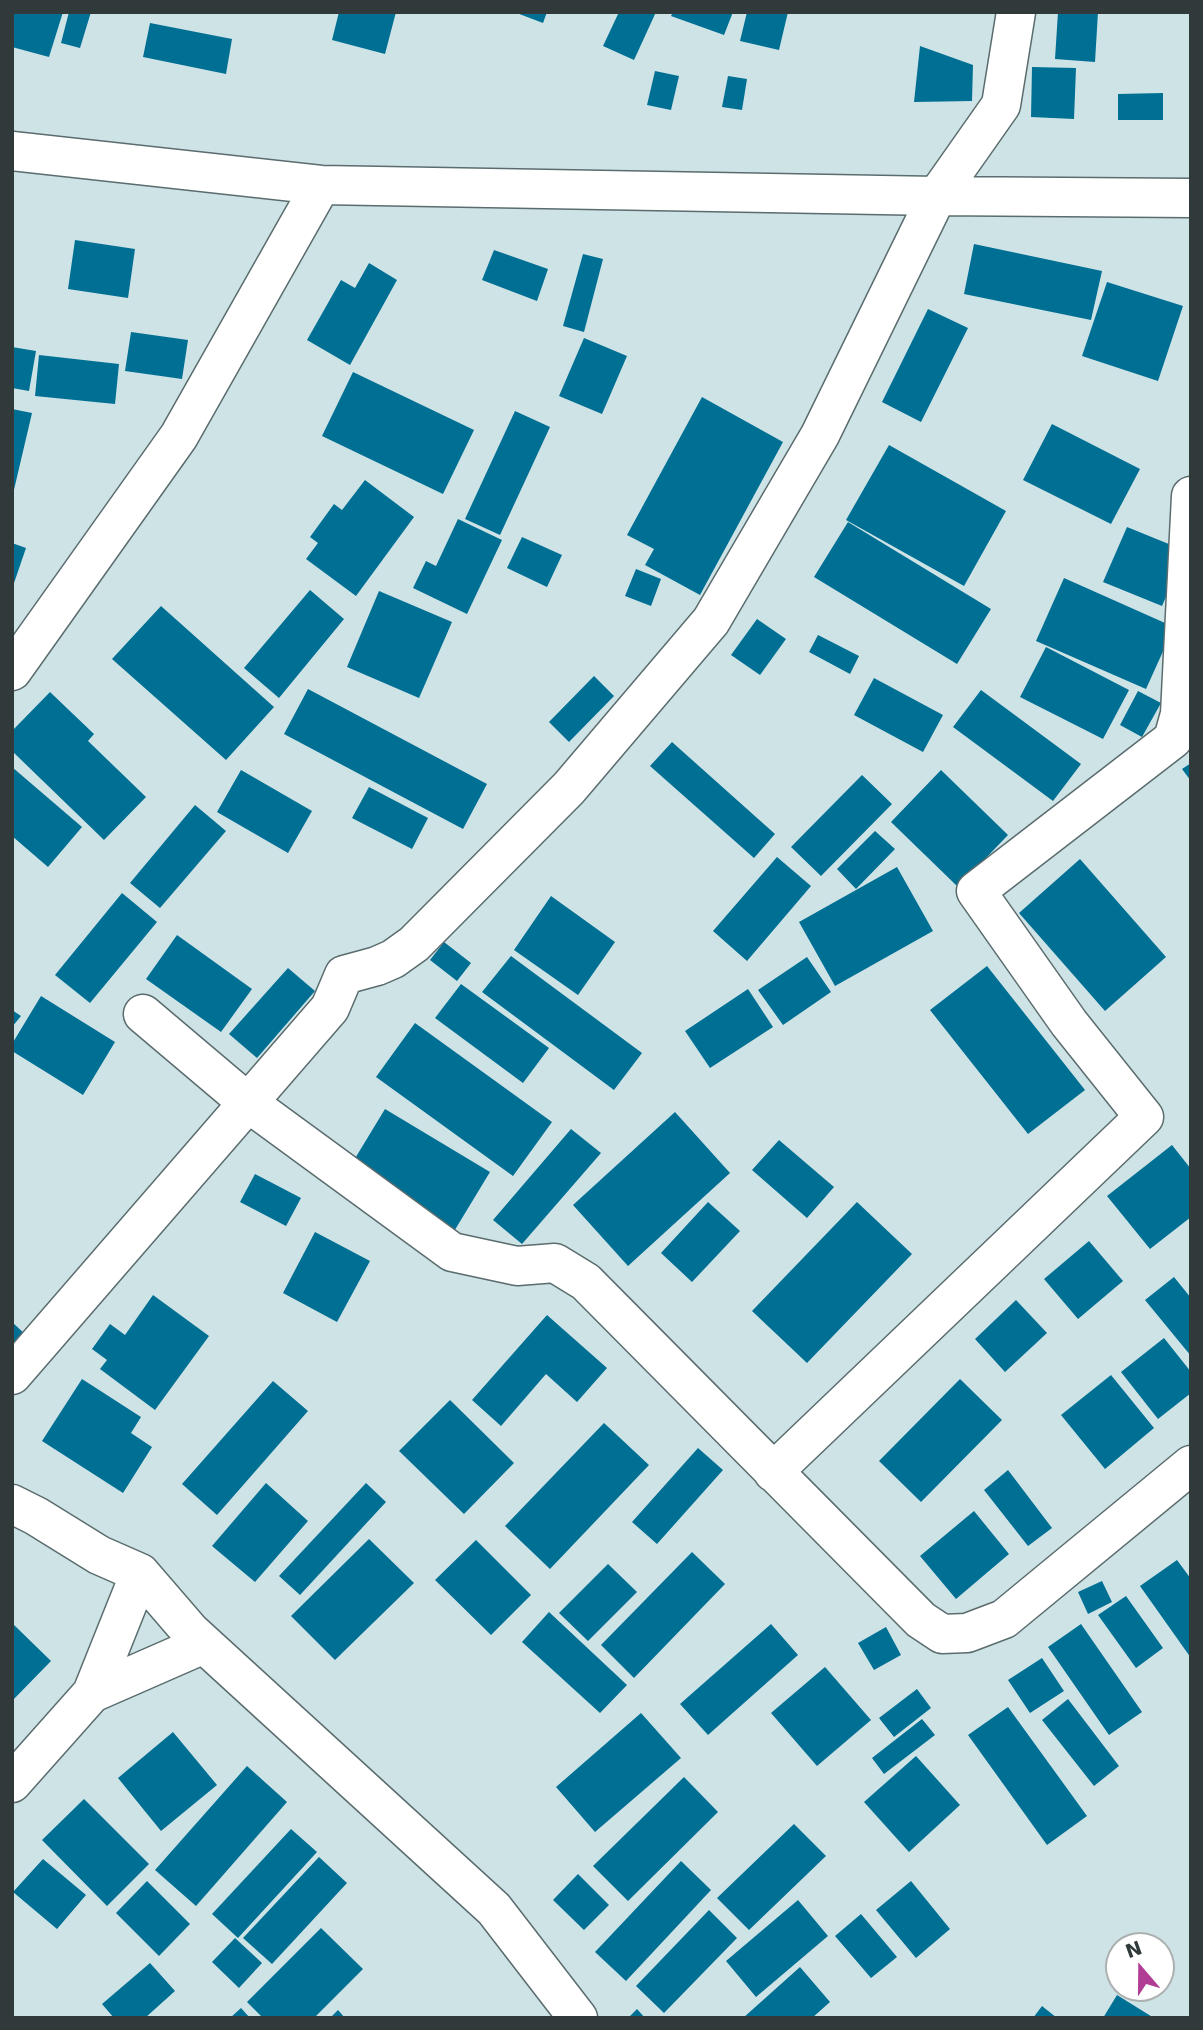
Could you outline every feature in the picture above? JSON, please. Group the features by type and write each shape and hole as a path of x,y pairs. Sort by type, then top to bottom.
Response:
{"street":[{"path":"12,1375 330,1008 344,975 385,962 414,944 569,788 711,621 820,435 937,196 1001,105 1016,12"},
{"path":"12,151 321,185 1191,198"},
{"path":"12,671 179,436 321,185"},
{"path":"773,1472 1144,1116 1069,1023 976,891 1173,739 1180,714 1191,496"},
{"path":"143,1014 247,1102 452,1252 517,1266 555,1263 586,1282 921,1620 942,1634 967,1633 1004,1619 1191,1465"},
{"path":"12,1504 99,1555 140,1573 190,1630 494,1909 578,2018"},
{"path":"12,1783 92,1693 140,1573"},
{"path":"92,1693 205,1644"}],"building":[{"path":"12,12 63,12 49,57 12,47"},
{"path":"69,12 91,12 80,48 61,43"},
{"path":"339,12 396,12 385,54 332,40"},
{"path":"514,12 547,12 543,23"},
{"path":"619,12 656,12 634,60 603,46"},
{"path":"673,12 733,12 724,35 671,16"},
{"path":"747,12 788,12 779,50 740,41"},
{"path":"1058,12 1098,12 1095,62 1055,59"},
{"path":"150,23 232,39 226,74 143,57"},
{"path":"920,46 973,65 972,101 914,102"},
{"path":"1032,67 1076,68 1074,119 1031,117"},
{"path":"655,71 679,76 671,110 647,105"},
{"path":"728,76 747,79 742,110 722,107"},
{"path":"1163,93 1163,120 1118,120 1118,94"},
{"path":"75,240 135,249 128,298 68,289"},
{"path":"974,244 1102,271 1091,320 964,294"},
{"path":"494,250 548,269 537,301 482,280"},
{"path":"583,254 603,259 584,332 563,326"},
{"path":"369,263 397,280 350,365 307,340 341,280 355,288"},
{"path":"1107,282 1183,306 1158,381 1082,356"},
{"path":"928,309 968,328 921,422 882,402"},
{"path":"131,332 188,340 182,379 125,371"},
{"path":"584,338 627,356 602,414 559,396"},
{"path":"12,347 36,351 29,391 12,388"},
{"path":"39,355 119,364 115,404 35,396"},
{"path":"353,372 474,430 443,494 322,436"},
{"path":"702,397 783,442 700,595 645,565 654,549 627,535"},
{"path":"12,409 32,413 13,494 12,493"},
{"path":"515,411 550,427 500,535 465,519"},
{"path":"1052,424 1140,469 1111,524 1023,480"},
{"path":"889,445 1006,511 964,586 846,520"},
{"path":"365,480 414,517 356,596 306,559 318,543 310,537 334,504 342,510"},
{"path":"458,519 502,540 467,614 413,588 426,561 436,566"},
{"path":"848,522 991,609 957,664 814,577"},
{"path":"1127,527 1186,551 1162,606 1103,582"},
{"path":"522,537 562,555 547,587 507,568"},
{"path":"12,543 26,548 14,583 12,582"},
{"path":"636,569 661,579 651,606 625,596"},
{"path":"1064,578 1174,627 1146,689 1036,641"},
{"path":"310,590 344,619 279,698 244,668"},
{"path":"379,591 452,622 419,698 347,667"},
{"path":"161,606 274,707 226,760 112,659"},
{"path":"757,619 786,639 760,675 731,655"},
{"path":"818,635 859,656 850,674 809,652"},
{"path":"1046,647 1129,690 1103,739 1020,697"},
{"path":"594,676 614,696 569,742 549,722"},
{"path":"874,678 943,715 923,752 854,715"},
{"path":"308,689 487,784 463,829 284,734"},
{"path":"981,690 1081,764 1053,801 953,727"},
{"path":"1138,691 1161,703 1142,737 1120,725"},
{"path":"50,692 94,734 88,741 146,797 104,840 12,751 12,731"},
{"path":"672,742 775,834 754,858 650,766"},
{"path":"1191,763 1191,781 1182,769"},
{"path":"12,767 82,827 48,867 12,836"},
{"path":"241,770 312,811 288,853 217,812"},
{"path":"941,770 1008,835 958,887 891,822"},
{"path":"862,775 892,804 821,876 791,847"},
{"path":"369,787 428,818 412,849 352,818"},
{"path":"195,805 226,831 160,908 130,883"},
{"path":"875,831 895,849 856,889 837,869"},
{"path":"777,857 811,886 747,961 713,931"},
{"path":"1080,859 1166,957 1105,1011 1019,913"},
{"path":"897,867 933,931 835,986 799,922"},
{"path":"122,893 157,922 90,1003 55,975"},
{"path":"551,896 615,942 578,995 514,950"},
{"path":"177,935 252,989 221,1032 146,979"},
{"path":"444,942 471,963 457,981 430,960"},
{"path":"511,956 642,1053 614,1090 482,992"},
{"path":"807,957 831,992 783,1025 758,990"},
{"path":"987,966 1085,1090 1028,1134 930,1010"},
{"path":"288,968 315,991 257,1058 229,1034"},
{"path":"461,984 549,1048 523,1083 435,1018"},
{"path":"748,989 773,1027 710,1068 685,1031"},
{"path":"41,996 115,1042 83,1095 12,1051 12,1044"},
{"path":"12,1010 21,1016 12,1027"},
{"path":"415,1023 552,1122 513,1176 376,1077"},
{"path":"385,1109 490,1172 453,1233 348,1170"},
{"path":"675,1112 730,1173 628,1266 573,1205"},
{"path":"571,1129 601,1153 522,1244 493,1220"},
{"path":"779,1140 834,1187 807,1218 752,1170"},
{"path":"1172,1145 1191,1169 1191,1217 1150,1249 1107,1196"},
{"path":"255,1174 301,1198 286,1226 240,1202"},
{"path":"708,1202 740,1231 692,1282 661,1253"},
{"path":"857,1202 912,1254 807,1363 752,1311"},
{"path":"315,1232 370,1261 337,1322 283,1293"},
{"path":"1089,1241 1123,1281 1078,1319 1044,1279"},
{"path":"1174,1277 1191,1298 1191,1356 1145,1300"},
{"path":"153,1295 209,1336 155,1410 100,1369 107,1360 92,1349 110,1324 125,1335"},
{"path":"1016,1300 1047,1333 1005,1372 975,1339"},
{"path":"547,1315 607,1368 577,1402 546,1374 501,1426 472,1400"},
{"path":"12,1322 27,1336 12,1351"},
{"path":"1164,1338 1191,1372 1191,1393 1158,1419 1121,1372"},
{"path":"1111,1375 1154,1428 1105,1469 1061,1415"},
{"path":"82,1379 141,1417 131,1433 152,1447 123,1493 42,1441"},
{"path":"960,1379 1002,1420 921,1502 879,1461"},
{"path":"273,1381 308,1411 217,1515 182,1484"},
{"path":"450,1400 514,1463 464,1514 399,1451"},
{"path":"604,1423 649,1465 550,1569 505,1526"},
{"path":"698,1448 723,1470 657,1544 632,1522"},
{"path":"1008,1470 1052,1528 1028,1546 984,1490"},
{"path":"266,1483 308,1521 255,1582 212,1546"},
{"path":"366,1483 386,1502 300,1595 279,1576"},
{"path":"974,1511 1009,1554 956,1599 920,1556"},
{"path":"369,1539 414,1583 335,1660 291,1616"},
{"path":"476,1540 531,1595 491,1635 435,1580"},
{"path":"692,1552 725,1584 634,1678 601,1645"},
{"path":"1177,1560 1191,1579 1191,1658 1140,1586"},
{"path":"608,1564 637,1592 588,1641 559,1613"},
{"path":"1102,1581 1112,1602 1088,1614 1078,1592"},
{"path":"1126,1596 1163,1648 1136,1668 1098,1615"},
{"path":"549,1612 627,1685 600,1713 522,1642"},
{"path":"12,1623 51,1661 12,1701"},
{"path":"771,1624 798,1655 708,1735 680,1704"},
{"path":"1081,1624 1142,1712 1109,1735 1048,1647"},
{"path":"886,1627 901,1655 874,1670 858,1643"},
{"path":"1042,1658 1064,1691 1030,1713 1008,1680"},
{"path":"825,1667 871,1720 817,1766 771,1713"},
{"path":"917,1689 931,1708 894,1737 879,1718"},
{"path":"1068,1699 1119,1766 1094,1786 1042,1720"},
{"path":"1008,1707 1087,1816 1047,1845 968,1735"},
{"path":"641,1713 681,1758 595,1832 556,1787"},
{"path":"922,1719 935,1735 884,1774 872,1758"},
{"path":"173,1732 217,1785 161,1831 118,1778"},
{"path":"916,1756 960,1805 909,1852 864,1802"},
{"path":"247,1766 287,1802 196,1906 155,1870"},
{"path":"684,1777 718,1812 628,1901 593,1866"},
{"path":"84,1799 149,1864 107,1906 42,1840"},
{"path":"794,1824 826,1856 749,1930 717,1898"},
{"path":"291,1829 317,1852 238,1938 212,1914"},
{"path":"319,1857 347,1883 272,1964 243,1938"},
{"path":"43,1859 86,1895 57,1929 13,1892"},
{"path":"681,1861 711,1890 626,1981 595,1952"},
{"path":"578,1874 609,1905 584,1930 553,1900"},
{"path":"147,1881 190,1924 159,1956 116,1913"},
{"path":"911,1881 950,1929 916,1958 876,1910"},
{"path":"798,1900 828,1936 756,1997 726,1961"},
{"path":"709,1910 737,1938 664,2013 636,1986"},
{"path":"861,1914 897,1957 871,1978 835,1936"},
{"path":"321,1928 363,1969 314,2018 263,2018 247,2002"},
{"path":"235,1938 262,1963 239,1988 212,1962"},
{"path":"150,1963 175,1991 145,2018 114,2018 102,2004"},
{"path":"800,1967 830,2002 812,2018 743,2018"},
{"path":"1113,2002 1128,2002 1154,2018 1103,2018"},
{"path":"1042,2006 1057,2018 1033,2018"},
{"path":"241,2008 250,2018 230,2018"},
{"path":"637,2009 645,2018 628,2018"},
{"path":"338,2010 345,2018 330,2018"}]}
